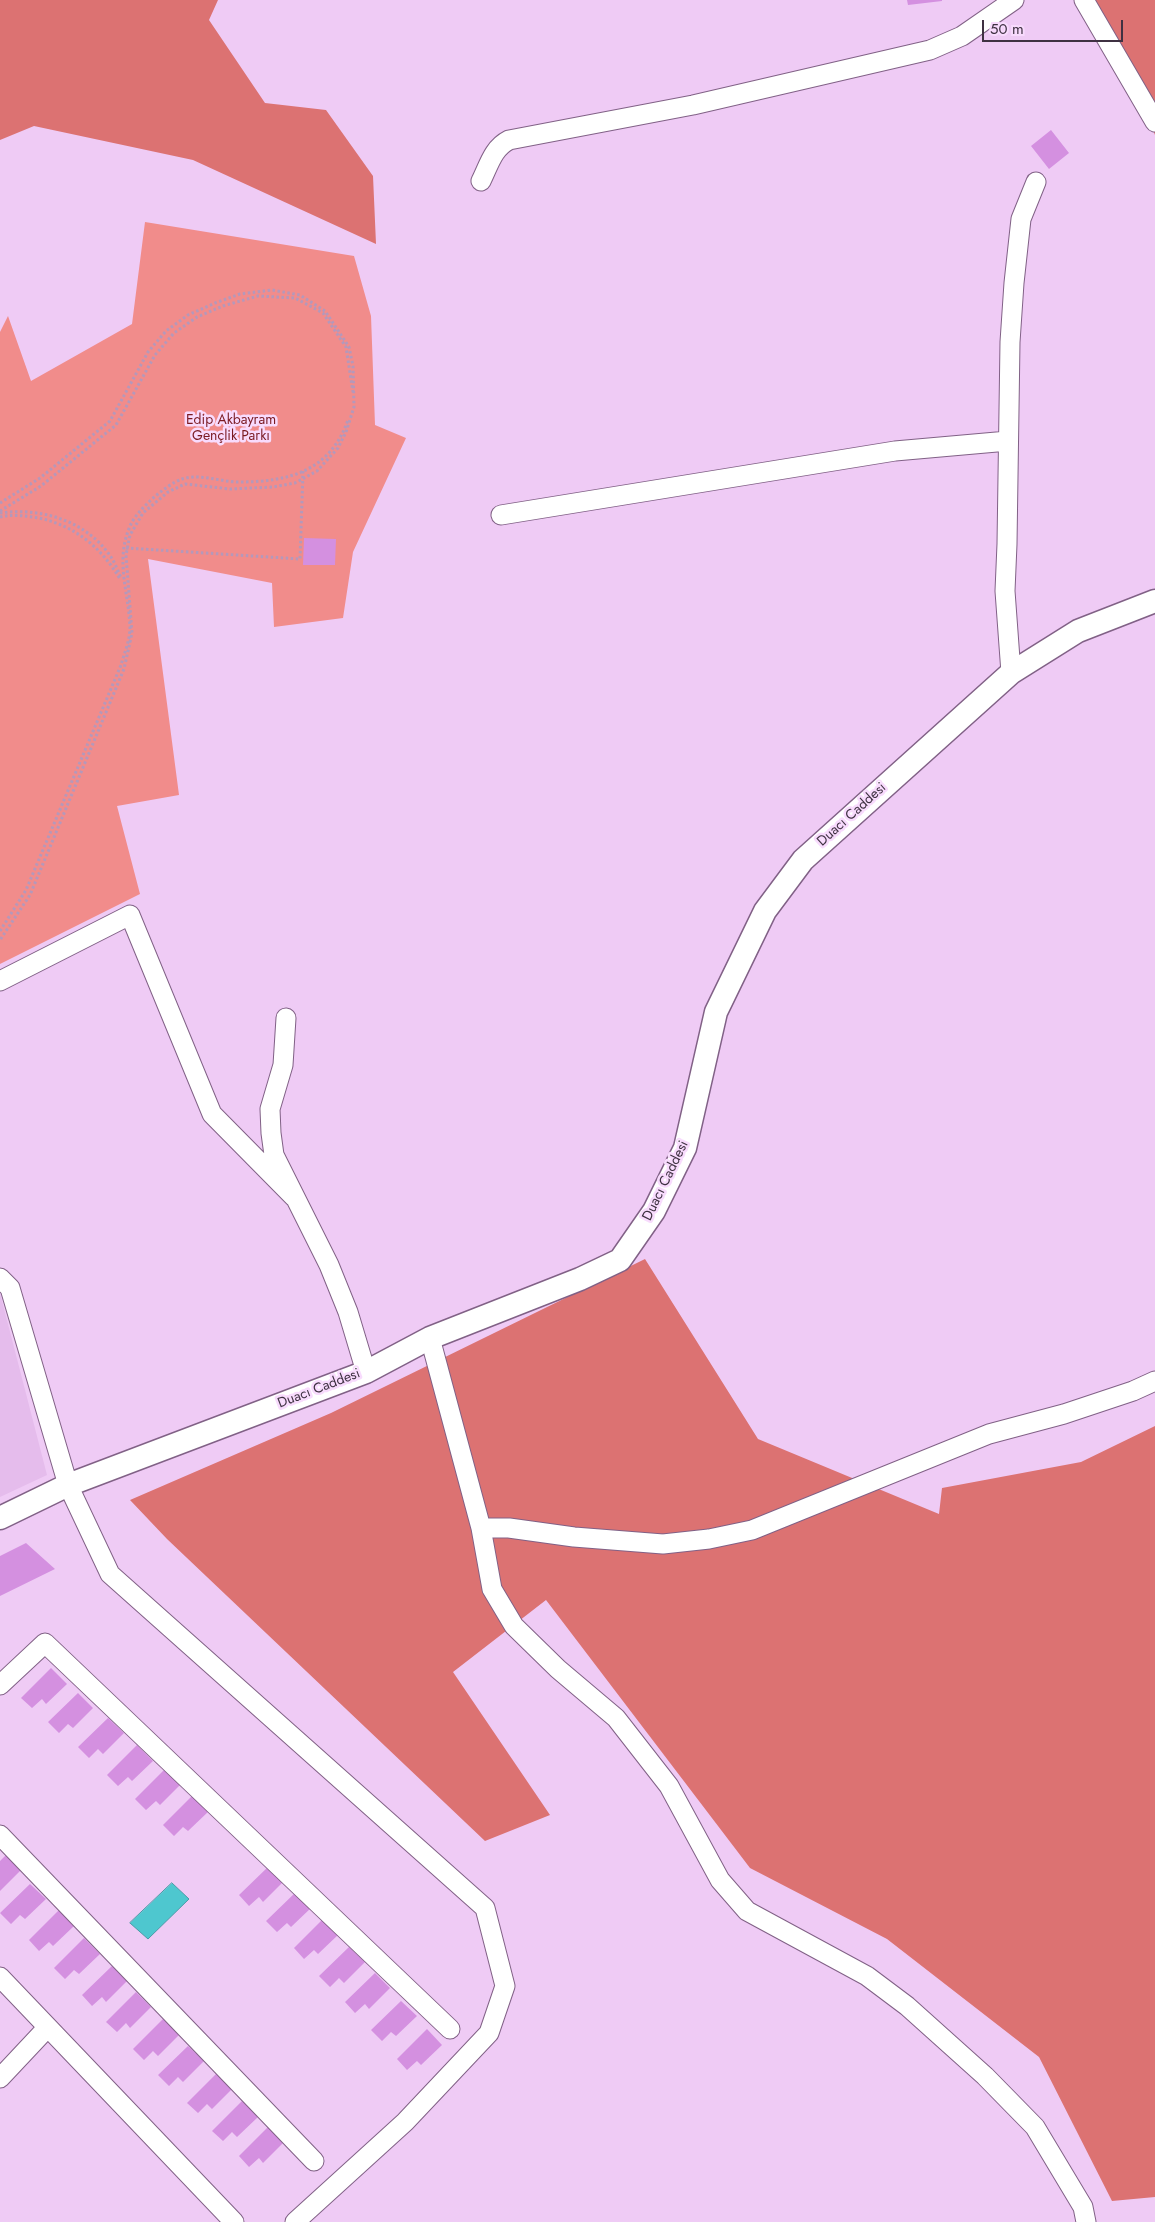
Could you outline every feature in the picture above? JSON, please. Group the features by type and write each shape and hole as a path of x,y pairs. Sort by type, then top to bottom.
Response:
{"street":[{"path":"481,180 494,152 509,140 693,105 930,50 962,36 1014,0"},
{"path":"1084,0 1155,122"},
{"path":"1011,673 1005,591 1008,544 1010,342 1021,219 1036,182"},
{"path":"501,515 895,451 1008,441"},
{"name":"Duacı Caddesi","path":"0,1518 68,1485 366,1372 430,1338 580,1279 620,1260 654,1211 685,1148 716,1012 765,911 803,860 1011,673 1078,631 1155,601"},
{"path":"0,981 130,915 212,1114 294,1197"},
{"path":"286,1018 282,1065 270,1109 274,1155 329,1265 348,1312 366,1372"},
{"path":"0,1278 10,1288 68,1485 110,1574 485,1908 505,1986 489,2033 405,2122 295,2222"},
{"path":"430,1338 481,1528 492,1590 514,1626 558,1669 616,1718 669,1786 720,1880 747,1911 867,1976 906,2006 984,2076 1035,2127 1083,2208 1086,2222"},
{"path":"481,1528 509,1528 574,1537 663,1544 709,1540 752,1530 989,1434 1081,1408 1133,1391 1155,1381"},
{"path":"0,1685 45,1643 450,2028"},
{"path":"0,1835 314,2161"},
{"path":"0,1976 47,2028 234,2222"},
{"path":"0,2078 47,2028"}],"path":[{"path":"0,503 40,478 110,421 148,352 166,332 188,316 215,302 240,294 272,290 300,295 326,311 349,347 353,366 354,407 346,432 338,448 317,471 295,483 273,487 240,489 185,484 168,492 143,513 130,535 122,556 123,582 130,631 121,666 26,890 0,930"},
{"path":"0,514 41,486 116,425 155,355 174,333 197,317 258,296 295,298 323,313 346,347 351,377 351,410 336,446 319,463 289,478 238,482 196,477 181,479 146,504 131,523 126,548 126,569 132,633 124,669 30,895 0,940"},
{"path":"126,548 300,558 303,471"},
{"path":"0,514 28,510 50,515 75,525 95,538 110,557 128,591"},
{"path":"0,514 22,515 67,526 89,540 110,563 124,586"}],"shaded area":[{"path":"0,0 218,0 209,20 265,103 326,110 373,176 376,244 193,160 34,126 0,140"},
{"path":"1082,0 1155,0 1155,135 1116,37"},
{"path":"645,1259 758,1439 939,1514 942,1488 1081,1462 1155,1426 1155,2197 1112,2201 1039,2057 887,1939 750,1868 546,1600 453,1672 550,1815 485,1841 167,1539 130,1500 331,1413"},
{"path":"0,1293 47,1475 0,1497"},
{"path":"172,1883 189,1899 148,1939 130,1923"}],"green space":[{"name":"Edip Akbayram Gençlik Parkı","path":"145,222 354,256 371,316 375,425 406,438 353,552 343,618 274,627 272,583 148,559 179,795 117,806 140,894 0,964 0,332 8,316 31,381 132,324"}],"building":[{"path":"907,0 942,0 942,1 908,5"},
{"path":"1051,130 1069,153 1049,169 1031,146"},
{"path":"304,538 336,539 335,565 303,565"},
{"path":"26,1543 55,1569 0,1596 0,1556"},
{"path":"51,1668 67,1684 46,1704 42,1699 32,1708 21,1698"},
{"path":"78,1693 93,1708 73,1728 68,1724 59,1733 48,1722"},
{"path":"108,1718 124,1733 103,1754 98,1749 89,1758 78,1747"},
{"path":"137,1745 153,1761 132,1781 128,1777 118,1786 107,1775"},
{"path":"165,1769 181,1784 160,1805 156,1801 146,1810 135,1799"},
{"path":"193,1795 209,1811 188,1831 183,1827 174,1836 163,1825"},
{"path":"6,1855 21,1870 0,1891 0,1861"},
{"path":"269,1866 284,1881 263,1902 259,1897 249,1906 239,1895"},
{"path":"30,1884 46,1899 25,1919 20,1915 11,1924 0,1913"},
{"path":"297,1891 312,1907 291,1927 287,1923 277,1932 266,1921"},
{"path":"59,1910 74,1926 53,1946 49,1942 39,1951 29,1940"},
{"path":"324,1918 339,1934 318,1954 314,1950 304,1959 294,1948"},
{"path":"84,1938 100,1954 79,1974 74,1970 65,1979 54,1968"},
{"path":"349,1947 365,1962 344,1983 339,1978 330,1987 319,1976"},
{"path":"112,1966 127,1981 106,2002 102,1997 92,2006 82,1995"},
{"path":"375,1973 390,1988 369,2009 365,2004 355,2013 345,2002"},
{"path":"136,1992 151,2007 130,2028 126,2023 117,2032 106,2022"},
{"path":"401,2001 417,2016 396,2036 391,2032 382,2041 371,2030"},
{"path":"163,2019 179,2035 158,2056 153,2051 144,2060 133,2049"},
{"path":"427,2029 442,2045 421,2065 417,2061 407,2070 397,2059"},
{"path":"188,2046 204,2061 183,2082 178,2077 169,2086 158,2075"},
{"path":"217,2073 232,2089 212,2109 207,2104 198,2113 187,2103"},
{"path":"242,2101 258,2117 237,2137 232,2132 223,2141 212,2131"},
{"path":"269,2126 284,2142 263,2163 259,2158 249,2167 239,2156"}]}
